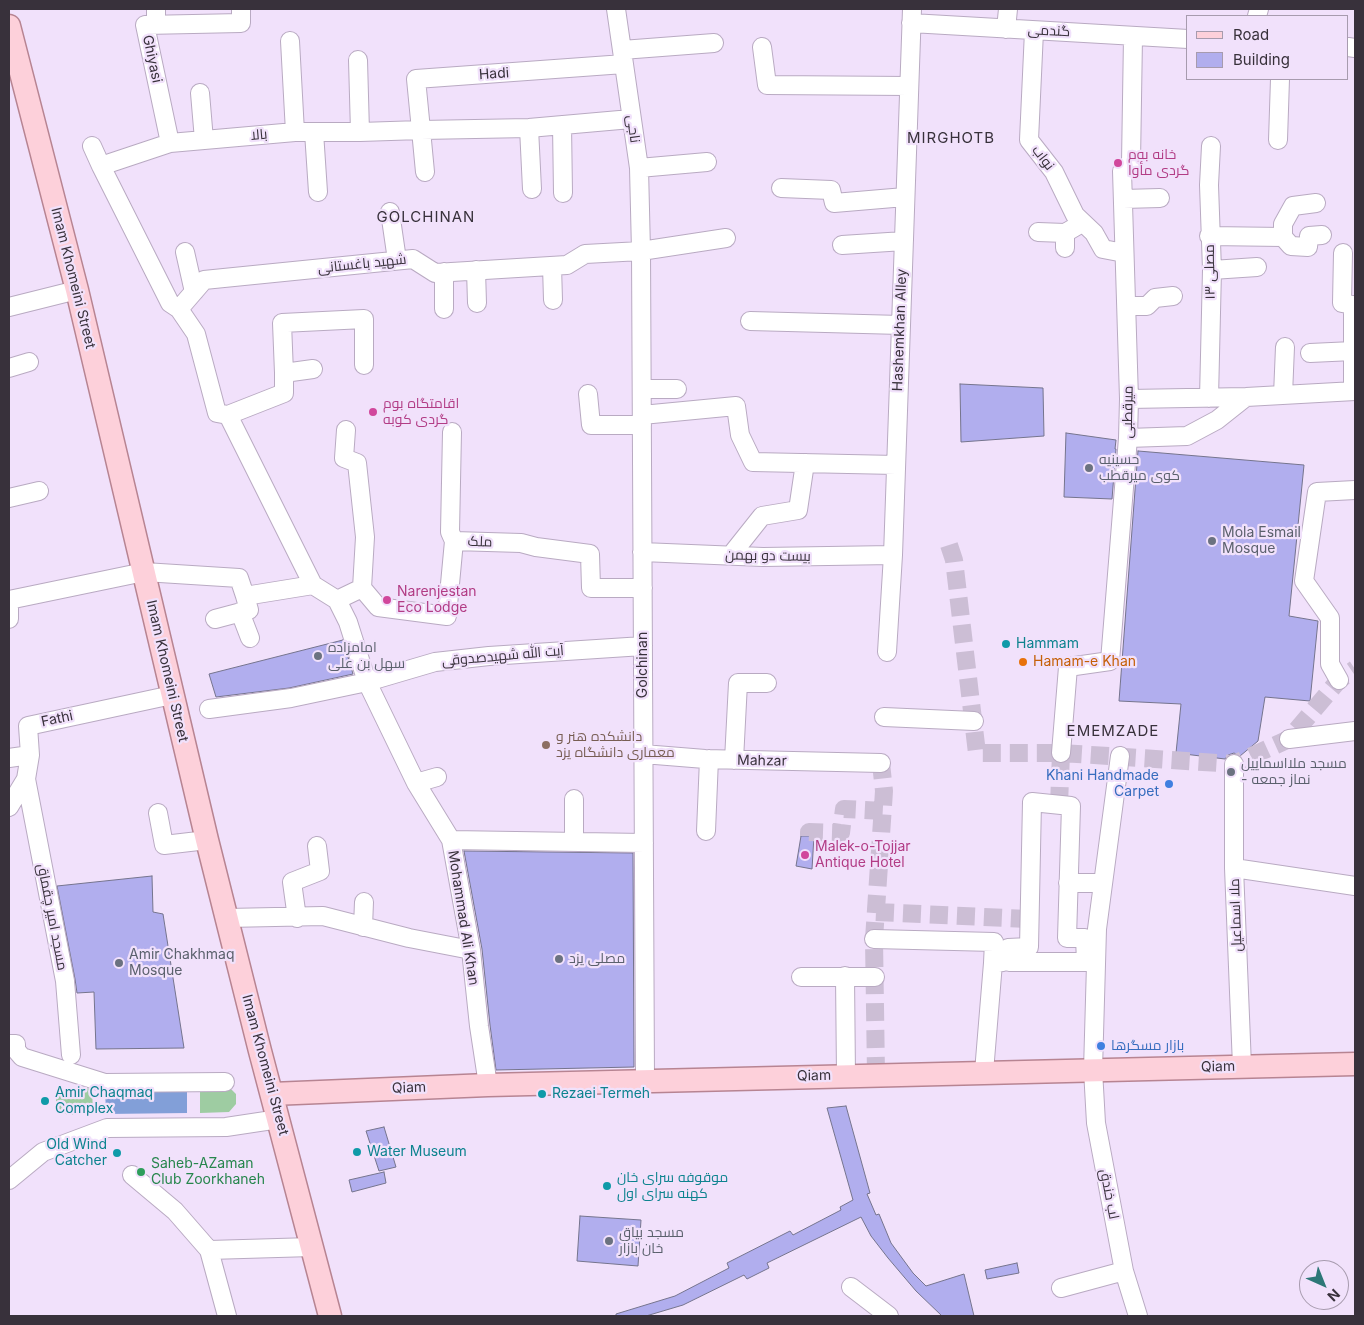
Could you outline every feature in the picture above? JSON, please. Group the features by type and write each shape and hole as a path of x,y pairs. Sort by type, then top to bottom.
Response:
{"main road":[{"name":"Imam Khomeini Street","path":"9,26 77,290 172,695 227,918 330,1316"},
{"name":"Qiam","path":"272,1094 645,1080 1355,1064"}],"street":[{"name":"Ghiyasi","path":"170,144 145,25 156,17 241,23 241,9"},
{"name":"ناجی","path":"616,9 639,168 641,250"},
{"path":"1006,29 1008,9"},
{"name":"گندمی","path":"911,16 1006,29 1186,39"},
{"name":"Hashemkhan Alley","path":"887,652 893,556 911,16"},
{"name":"نواب","path":"1034,30 1029,140 1054,172 1075,215 1094,233 1103,249 1124,253"},
{"name":"میرقطبی","path":"1061,753 1068,667 1110,661 1128,438 1127,306 1122,171 1131,162 1133,36"},
{"path":"290,41 294,132"},
{"path":"623,57 714,43"},
{"path":"762,47 766,85 909,86"},
{"name":"Hadi","path":"421,130 416,79 623,57"},
{"path":"358,60 360,132"},
{"path":"1278,140 1280,80"},
{"path":"200,93 204,140"},
{"name":"بالا","path":"101,166 170,144 294,132 528,128 632,119"},
{"path":"562,125 563,193"},
{"path":"528,128 532,189"},
{"path":"421,130 425,172"},
{"path":"314,132 318,192"},
{"path":"92,146 170,303 179,309 196,334 217,412 228,415 284,393 282,323 364,319 364,365"},
{"name":"مصلی ۱۳","path":"1209,398 1212,270 1209,236 1211,146"},
{"path":"639,168 707,162"},
{"path":"781,188 831,190 834,203 905,197"},
{"path":"1123,199 1160,198"},
{"path":"1316,203 1293,206 1283,224 1283,237 1291,246 1308,248 1309,236 1322,235"},
{"path":"390,212 397,260"},
{"path":"1038,232 1065,240 1082,223"},
{"path":"1209,236 1283,237"},
{"name":"شهید باغستانی","path":"179,309 204,280 413,258 435,273 567,265 585,254 641,250 726,238"},
{"path":"842,245 904,241"},
{"name":"Golchinan","path":"641,250 645,1080"},
{"path":"184,252 194,292"},
{"path":"1129,399 1246,397 1354,391 1353,305 1342,303 1343,253"},
{"path":"552,266 553,300"},
{"path":"1212,270 1257,267"},
{"path":"476,270 476,303"},
{"path":"444,272 444,309"},
{"path":"9,307 77,290"},
{"path":"1127,306 1147,306 1154,298 1174,296"},
{"path":"750,321 901,325"},
{"path":"1283,395 1285,347"},
{"path":"1310,352 1353,351"},
{"path":"9,368 29,362"},
{"path":"284,373 313,368"},
{"path":"642,388 677,389"},
{"path":"588,394 591,425 642,420 736,406 740,435 753,462 896,465"},
{"path":"1128,438 1187,436 1217,420 1246,397"},
{"path":"228,415 313,585 337,600 362,588 365,537 357,463 344,458 346,430"},
{"path":"452,432 450,532 454,541"},
{"path":"730,556 762,516 798,510 805,463"},
{"path":"1339,680 1330,664 1330,618 1304,581 1317,492 1355,490"},
{"path":"9,498 39,491"},
{"name":"ملک","path":"362,588 378,607 448,616 454,541 522,543 536,547 590,554 591,588 643,588"},
{"name":"بیست دو بهمن","path":"642,552 730,556 893,556"},
{"path":"9,600 144,572 239,578 242,604 250,638"},
{"path":"215,619 242,604 313,585"},
{"name":"Mohammad Ali Khan","path":"337,600 348,622 367,682 416,783 451,840 471,950 479,1026 488,1085"},
{"name":"آیت الله شهیدصدوقی","path":"208,709 291,698 367,682 434,662 489,656 643,646"},
{"path":"734,760 738,683 767,684"},
{"name":"Fathi","path":"9,807 26,779 30,755 28,726 172,695"},
{"path":"884,717 974,721"},
{"path":"1289,739 1355,730"},
{"name":"Mahzar","path":"644,754 709,760 881,763"},
{"path":"9,758 30,755"},
{"path":"1001,962 1086,962 1091,958 1097,928 1120,756"},
{"path":"706,831 709,760"},
{"name":"ملا اسماعیل","path":"1234,764 1234,868 1242,1066"},
{"path":"416,783 437,776"},
{"name":"مسجد امیر چقماق","path":"26,779 65,981 71,1055"},
{"path":"574,799 574,842"},
{"path":"984,1072 1001,962 1008,948 1028,947 1032,802 1071,806 1067,938 1085,938 1091,958"},
{"path":"158,813 164,845 208,840"},
{"path":"451,840 644,843"},
{"path":"297,918 292,882 320,871 317,846"},
{"path":"1234,868 1355,886"},
{"path":"1068,883 1103,883"},
{"path":"363,927 364,902"},
{"path":"227,918 323,916 409,938 471,950"},
{"path":"874,939 994,942 1001,962"},
{"name":"لب خندق","path":"1091,958 1096,1123 1124,1271 1138,1316"},
{"path":"845,976 846,1076"},
{"path":"801,977 874,977"},
{"path":"9,1044 16,1044 16,1050 22,1057 105,1083 225,1082"},
{"path":"9,1161 25,1160 25,1154 29,1148 106,1119 194,1118"},
{"path":"9,1180 43,1152 107,1128 226,1127 279,1118"},
{"path":"132,1175 175,1211 209,1250 226,1316"},
{"path":"209,1250 312,1248"},
{"path":"1061,1288 1124,1271"},
{"path":"851,1288 889,1316"}],"green space":[{"path":"200,1087 229,1087 236,1094 236,1104 229,1112 200,1113"},
{"path":"92,1088 93,1114 68,1115 59,1111 56,1107 56,1097 63,1090"}],"water":[{"path":"187,1087 187,1113 106,1114 105,1088"}],"building":[{"path":"960,384 1043,388 1044,436 961,442"},
{"name":"حسینیه کوی میرقطب","path":"1066,433 1116,440 1112,499 1064,497"},
{"name":"Mola Esmail Mosque","path":"1138,451 1304,465 1289,616 1318,621 1310,701 1265,697 1258,741 1240,756 1234,753 1228,755 1225,759 1176,753 1181,704 1119,701"},
{"name":"امامزاده سهل بن علی","path":"343,640 353,674 289,688 216,697 209,674"},
{"path":"801,836 814,836 812,869 796,866"},
{"name":"مصلی یزد","path":"464,851 633,853 634,1067 496,1070 482,949"},
{"name":"Amir Chakhmaq Mosque","path":"152,876 153,912 163,914 184,1048 96,1049 94,992 77,993 57,886"},
{"path":"846,1106 870,1193 867,1194 876,1215 879,1214 891,1243 913,1273 926,1286 964,1274 974,1316 942,1316 916,1291 888,1258 871,1236 861,1217 767,1263 769,1268 747,1279 744,1275 683,1305 646,1316 616,1316 616,1314 675,1296 729,1268 727,1263 790,1231 793,1235 841,1210 840,1207 853,1200 827,1108"},
{"path":"384,1127 396,1167 379,1171 366,1131"},
{"path":"384,1172 386,1183 352,1192 349,1180"},
{"name":"مسجد بیاق خان بازار","path":"580,1216 641,1220 638,1266 577,1261"},
{"path":"1017,1263 1019,1273 987,1279 985,1270"}],"tunnel":[{"path":"949,545 954,560 977,753 1061,753 1234,764 1289,739 1339,680 1355,669"},
{"path":"1059,805 1061,753"},
{"path":"876,1075 874,939 884,791 881,763"},
{"path":"809,836 809,832 841,833 844,809 883,811"},
{"path":"876,912 1028,919"}],"place":[{"name":"خانه بوم گردی مأوا","path":"1118,163"},
{"name":"اقامتگاه بوم گردی کوبه","path":"373,412"},
{"name":"حسینیه کوی میرقطب","path":"1089,468"},
{"name":"Mola Esmail Mosque","path":"1212,541"},
{"name":"Narenjestan Eco Lodge","path":"387,600"},
{"name":"Hammam","path":"1006,644"},
{"name":"امامزاده سهل بن علی","path":"318,656"},
{"name":"Hamam-e Khan","path":"1023,662"},
{"name":"دانشکده هنر و معماری دانشگاه یزد","path":"546,745"},
{"name":"مسجد ملااسماییل - نماز جمعه","path":"1231,772"},
{"name":"Khani Handmade Carpet","path":"1169,784"},
{"name":"Malek-o-Tojjar Antique Hotel","path":"805,855"},
{"name":"مصلی یزد","path":"559,959"},
{"name":"Amir Chakhmaq Mosque","path":"119,963"},
{"name":"بازار مسگرها","path":"1101,1046"},
{"name":"Rezaei Termeh","path":"542,1094"},
{"name":"Amir Chaqmaq Complex","path":"45,1101"},
{"name":"Water Museum","path":"357,1152"},
{"name":"Old Wind Catcher","path":"117,1153"},
{"name":"Saheb-AZaman Club Zoorkhaneh","path":"141,1172"},
{"name":"موقوفه سرای خان کهنه سرای اول","path":"607,1186"},
{"name":"مسجد بیاق خان بازار","path":"609,1241"}],"district":[{"name":"MIRGHOTB","path":"951,138"},
{"name":"GOLCHINAN","path":"426,217"},
{"name":"EMEMZADE","path":"1113,731"}]}
